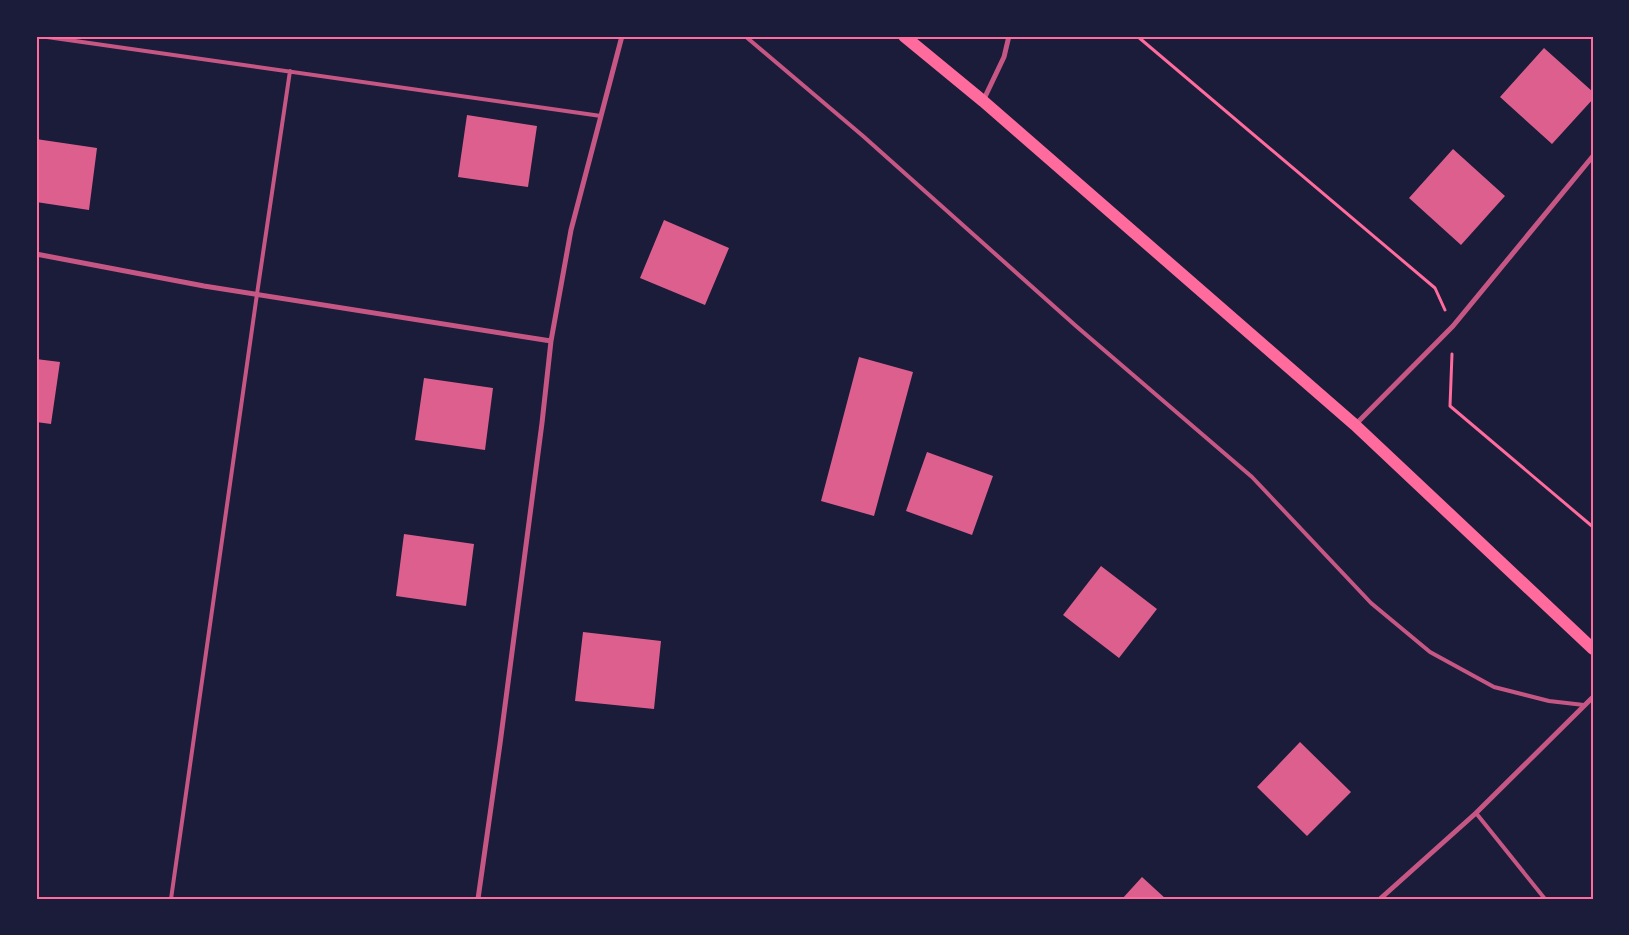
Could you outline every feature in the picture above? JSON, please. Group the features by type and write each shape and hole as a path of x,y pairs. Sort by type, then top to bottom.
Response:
{"main road":[{"path":"904,36 983,101 1355,426 1593,648"}],"street":[{"path":"478,899 542,423 551,341 571,230 622,36"},
{"path":"983,101 1004,57 1009,36"},
{"path":"1355,426 1453,326 1593,156"},
{"path":"36,254 204,286 551,341"},
{"path":"1380,899 1476,813 1593,697"}],"lane":[{"path":"40,36 601,116"},
{"path":"745,36 863,136 1076,326 1252,477 1371,603 1430,652 1494,687 1549,701 1584,704"},
{"path":"172,899 290,71"},
{"path":"1476,813 1545,899"}],"path":[{"path":"1137,36 1435,288 1453,326 1450,406 1593,527"}],"building":[{"path":"1544,48 1593,92 1593,99 1552,144 1500,97"},
{"path":"467,115 537,126 528,187 458,177"},
{"path":"36,139 97,148 89,210 36,202"},
{"path":"1453,149 1505,196 1461,245 1409,198"},
{"path":"664,220 729,248 705,305 640,278"},
{"path":"859,357 913,372 874,516 821,501"},
{"path":"36,359 60,362 51,424 36,422"},
{"path":"424,378 493,388 485,450 415,440"},
{"path":"927,452 993,476 972,535 906,511"},
{"path":"36,531 39,532 37,544 36,544"},
{"path":"404,534 474,544 466,606 396,596"},
{"path":"1101,566 1157,609 1119,658 1063,615"},
{"path":"583,632 661,641 654,709 575,701"},
{"path":"1300,742 1351,792 1307,836 1257,787"},
{"path":"1142,877 1166,899 1122,899"}]}
